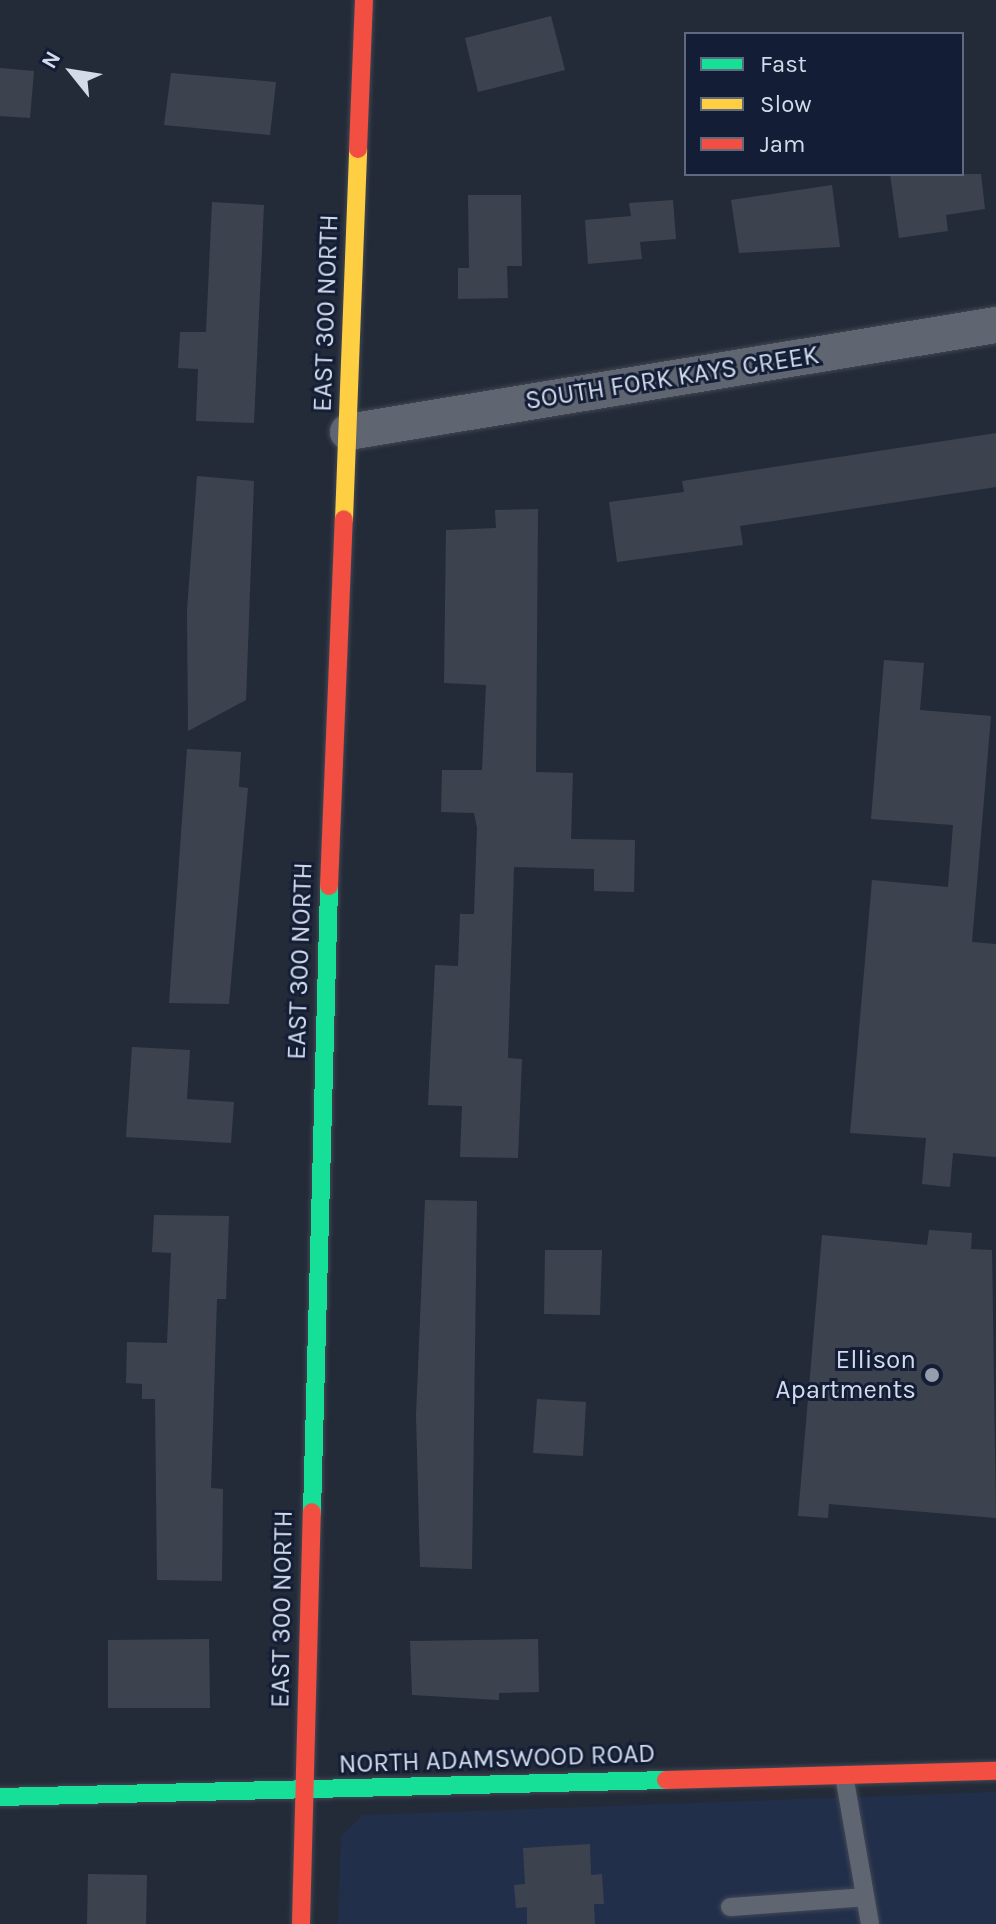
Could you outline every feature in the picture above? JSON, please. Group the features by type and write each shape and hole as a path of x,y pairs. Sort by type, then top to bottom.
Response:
{"street":[{"name":"EAST 300 NORTH","path":"301,1924 364,0"},
{"name":"SOUTH FORK KAYS CREEK","path":"348,432 996,325"},
{"name":"NORTH ADAMSWOOD ROAD","path":"0,1797 996,1771"}],"lane":[{"path":"844,1775 870,1924"},
{"path":"730,1907 865,1897"}],"shaded area":[{"path":"996,1792 996,1924 338,1924 341,1836 363,1815"}],"building":[{"path":"551,16 565,70 478,92 465,38"},
{"path":"0,68 34,71 30,118 0,116"},
{"path":"171,73 276,82 270,135 164,125"},
{"path":"981,174 985,209 946,215 948,231 899,238 890,176"},
{"path":"832,185 840,247 739,253 731,200"},
{"path":"468,195 521,195 522,266 507,266 508,298 458,299 458,268 469,268"},
{"path":"673,200 676,239 640,242 642,259 588,264 585,220 631,216 629,203"},
{"path":"212,202 264,205 254,423 196,421 198,369 178,368 180,332 206,332"},
{"path":"996,433 996,487 740,526 743,545 617,562 609,502 684,492 682,481"},
{"path":"197,476 254,481 246,700 188,731 187,610"},
{"path":"538,509 536,772 573,773 571,839 635,840 634,892 594,891 594,869 514,867 508,1058 522,1059 518,1158 460,1157 462,1106 428,1105 435,965 458,966 460,914 474,914 477,828 474,813 441,812 442,770 482,770 486,685 444,683 446,530 496,528 495,510"},
{"path":"884,660 924,663 920,710 991,716 972,942 996,944 996,1157 953,1153 950,1187 922,1184 926,1138 850,1133 872,880 948,887 953,825 871,819"},
{"path":"187,749 241,752 239,787 248,788 229,1004 169,1003"},
{"path":"132,1047 190,1050 187,1099 234,1102 231,1143 126,1137"},
{"path":"425,1200 477,1201 472,1569 420,1567 416,1415"},
{"path":"154,1215 229,1216 226,1299 217,1299 211,1488 223,1489 222,1581 157,1580 155,1399 142,1399 142,1384 126,1383 127,1342 167,1343 171,1253 152,1252"},
{"name":"Ellison Apartments","path":"929,1230 972,1233 971,1249 992,1250 996,1518 829,1504 828,1518 798,1516 822,1235 927,1245"},
{"path":"545,1250 602,1250 600,1315 544,1314"},
{"path":"537,1399 586,1402 583,1456 533,1453"},
{"path":"209,1639 210,1708 108,1708 108,1640"},
{"path":"538,1639 539,1692 499,1693 499,1700 412,1695 410,1641"},
{"path":"590,1844 591,1875 602,1874 604,1904 594,1904 595,1924 527,1924 527,1907 516,1908 514,1885 525,1884 523,1848"},
{"path":"88,1874 147,1875 146,1924 87,1924"}],"traffic: fast":[{"path":"312,1512 329,886"},
{"path":"0,1797 666,1780"}],"traffic: slow":[{"path":"344,519 358,149"}],"traffic: jam":[{"path":"358,149 364,0"},
{"path":"329,886 344,519"},
{"path":"301,1924 312,1512"},
{"path":"666,1780 996,1771"}],"place":[{"name":"Ellison Apartments","path":"932,1375"}]}
